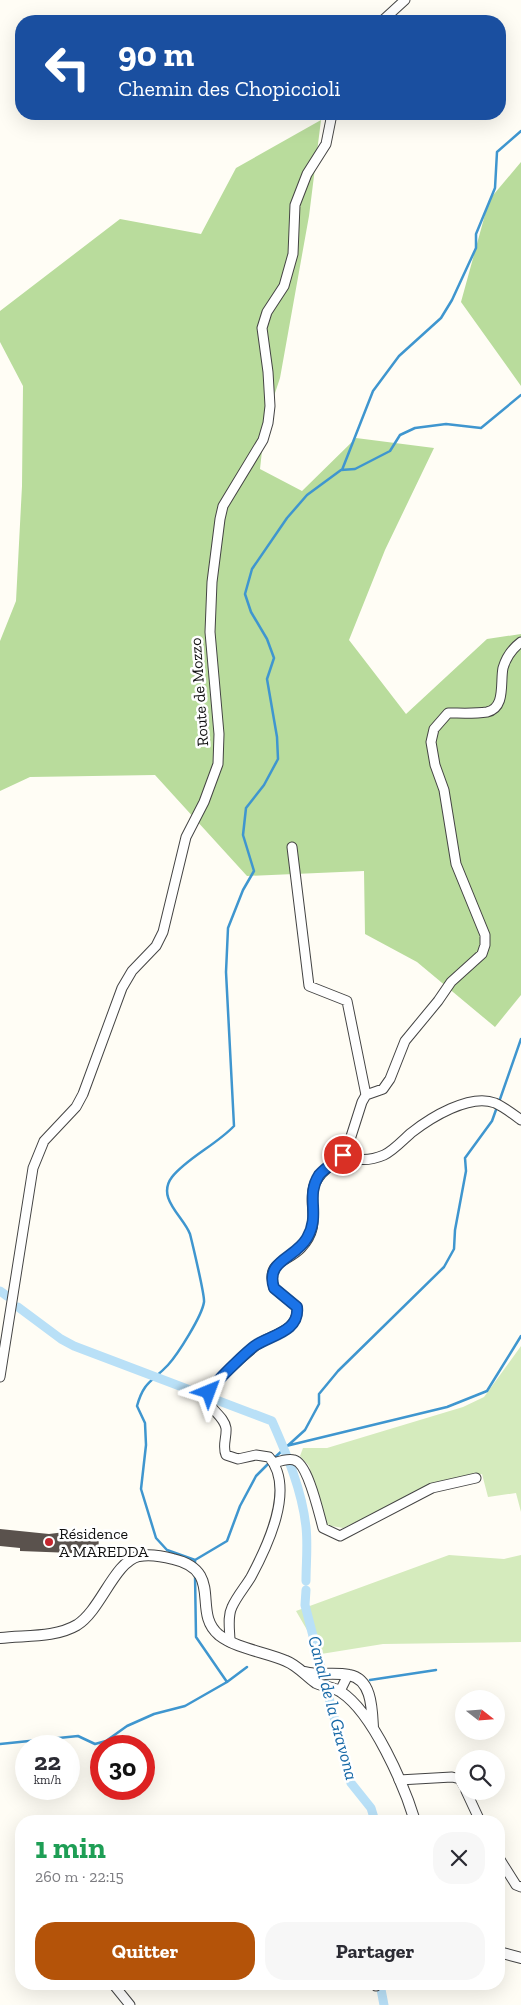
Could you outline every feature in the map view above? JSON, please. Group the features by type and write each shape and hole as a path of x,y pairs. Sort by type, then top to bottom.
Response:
{"street":[{"path":"389,15 406,0"},
{"name":"Route de Mozzo","path":"0,1377 28,1189 38,1153 52,1130 79,1101 122,988 132,970 156,946 163,932 186,837 204,802 218,764 219,734 210,632 212,582 223,506 263,440 268,423 270,406 268,372 262,328 267,312 284,286 293,254 295,205 307,174 326,144 331,130 332,120"},
{"path":"476,1478 432,1488 340,1536 331,1534 323,1528 311,1486 301,1463 293,1459 272,1460 256,1455 238,1459 226,1455 224,1450 226,1428 223,1421 208,1404 206,1398 212,1386 254,1346 291,1326 296,1320 297,1307 274,1288 272,1272 277,1265 301,1248 314,1220 312,1195 314,1185 320,1174 343,1155 362,1102 366,1095 383,1089 390,1080 405,1041 451,982 482,954 485,945 485,935 456,864 444,790 435,765 432,742 434,729 448,713 488,712 496,707 501,698 503,668 512,652 521,642"},
{"path":"292,846 309,986 347,1001 366,1095"},
{"path":"343,1155 354,1160 367,1160 385,1155 413,1131 453,1107 476,1101 494,1103 521,1120"},
{"path":"230,1642 229,1617 232,1607 251,1577 278,1511 280,1487 272,1460"},
{"path":"0,1638 50,1634 78,1624 101,1600 127,1560 140,1556 160,1556 186,1562 199,1571 212,1629 230,1642 289,1662 318,1684 340,1691 358,1706 373,1728 399,1780 413,1815"},
{"path":"299,1670 318,1675 348,1675 357,1678 367,1688 372,1711 373,1728"},
{"path":"340,1691 348,1675"},
{"path":"399,1780 455,1778"},
{"path":"470,1800 477,1815"},
{"path":"505,1868 516,1885 521,1887"},
{"path":"505,1954 521,1958"},
{"path":"118,1990 130,2005"}],"green space":[{"path":"321,120 309,216 280,378 265,423 260,469 302,491 356,438 434,448 385,550 349,640 406,714 487,639 521,634 521,995 495,1027 417,962 365,934 364,871 247,876 155,775 30,777 0,791 0,641 16,601 22,486 23,386 0,342 0,311 120,219 201,234 236,168"},
{"path":"521,162 521,386 461,302 489,200"},
{"path":"521,1346 521,1512 516,1493 488,1497 482,1474 449,1479 343,1528 326,1525 309,1466 300,1456 303,1448 327,1448 463,1407 484,1397"},
{"path":"449,1555 504,1559 521,1555 521,1642 383,1644 321,1654 296,1611"}],"building":[{"name":"Résidence A MAREDDA","path":"0,1529 49,1534 65,1532 99,1537 98,1554 20,1551 20,1548 0,1546"}],"waterway":[{"path":"342,470 373,391 399,356 441,318 452,300 476,248 476,234 495,188 497,152 521,131"},
{"path":"195,1566 195,1560 167,1550 156,1538 141,1489 146,1445 145,1423 137,1406 149,1382 168,1365 183,1344 199,1316 204,1302 190,1234 172,1207 167,1192 168,1185 178,1170 234,1126 226,972 228,928 243,890 254,871 243,835 246,808 264,785 278,759 277,737 267,679 274,658 267,639 251,612 245,594 252,569 287,518 307,495 341,470 355,469 390,451 400,435 415,428 446,424 481,428 521,395"},
{"path":"499,1102 521,1039"},
{"path":"273,1459 305,1430 319,1404 319,1394 338,1371 444,1267 454,1249 455,1230 466,1171 465,1158 492,1121 497,1107"},
{"name":"Canal de la Gravona","path":"0,1291 7,1296"},
{"name":"Canal de la Gravona","path":"18,1307 61,1339 74,1346 272,1421 293,1473 304,1513 307,1540 306,1581"},
{"path":"286,1446 447,1407 487,1391 521,1336"},
{"path":"195,1560 227,1541 240,1506 256,1476 269,1463"},
{"path":"195,1574 196,1637 227,1682"},
{"name":"Canal de la Gravona","path":"306,1590 305,1605 351,1783 371,1808 373,1815"},
{"path":"0,1744 78,1736 95,1744 106,1741 127,1726 154,1714 185,1706 227,1682 247,1667"},
{"path":"370,1680 436,1670"},
{"name":"Canal de la Gravona","path":"381,1990 384,2005"}],"place":[{"name":"Résidence A MAREDDA","path":"49,1542"}],"route":[{"path":"209,1392 212,1386 254,1346 276,1336 291,1326 296,1320 297,1307 291,1300 274,1288 272,1272 277,1265 301,1248 314,1220 312,1195 314,1185 320,1174 343,1155"}]}
